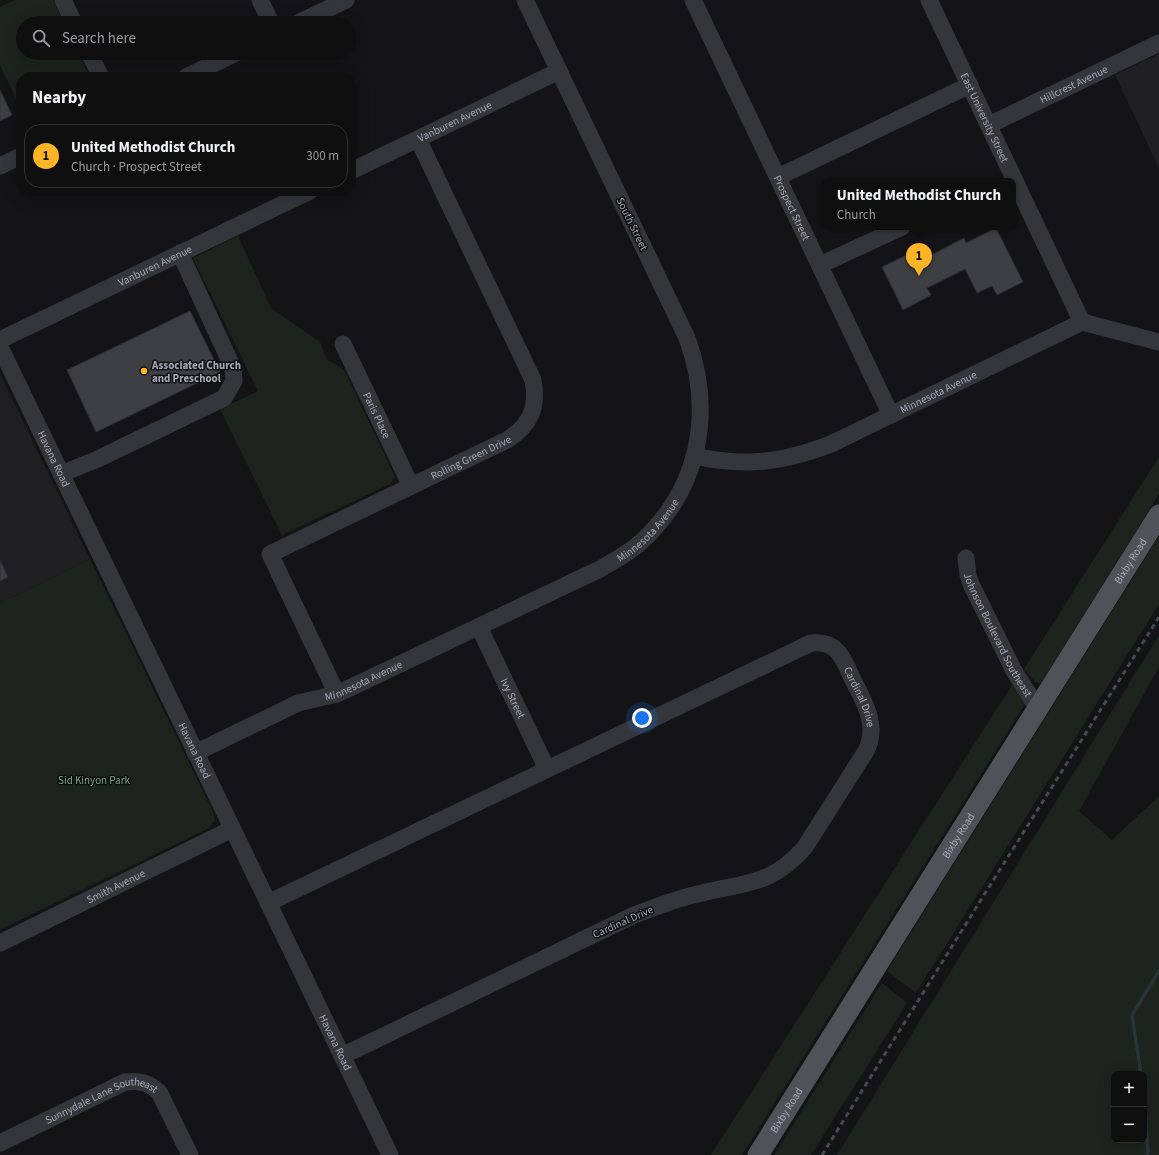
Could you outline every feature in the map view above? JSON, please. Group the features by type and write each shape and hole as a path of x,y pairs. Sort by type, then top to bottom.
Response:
{"main road":[{"name":"Bixby Road","path":"758,1155 1159,515"}],"street":[{"path":"63,0 71,16"},
{"path":"260,0 268,16"},
{"path":"313,16 346,0"},
{"name":"South Street","path":"525,0 687,338 699,379 701,403 700,427 694,456"},
{"name":"Prospect Street","path":"693,0 891,415"},
{"name":"East University Street","path":"929,0 989,125 1011,178"},
{"name":"Hillcrest Avenue","path":"989,125 1159,43"},
{"path":"92,60 98,72"},
{"path":"196,72 221,60"},
{"name":"Vanburen Avenue","path":"356,169 559,72"},
{"path":"778,177 970,85"},
{"name":"Rolling Green Drive","path":"337,694 270,554 516,435 531,416 534,404 535,392 533,380 418,139"},
{"path":"0,166 16,158"},
{"name":"East University Street","path":"1017,193 1082,322"},
{"name":"Vanburen Avenue","path":"0,340 300,196"},
{"path":"820,265 896,230"},
{"path":"61,474 100,458 224,398 234,381 233,368 180,253"},
{"path":"1082,322 1159,342"},
{"name":"Minnesota Avenue","path":"195,752 298,703 337,694 600,569 621,557 640,542 657,525 672,506 684,485 694,456 734,463 760,463 806,454 831,444 1082,322"},
{"name":"Paris Place","path":"343,344 411,486"},
{"name":"Havana Road","path":"0,347 390,1155"},
{"name":"Johnson Boulevard Southeast","path":"966,558 968,575 971,584 1014,671 1038,709"},
{"name":"Ivy Street","path":"479,627 547,769"},
{"name":"Cardinal Drive","path":"268,903 812,643 820,642 829,645 837,650 843,658 868,710 871,722 871,734 866,751 805,847 782,869 753,883 701,893 632,916 342,1056"},
{"name":"Smith Avenue","path":"0,943 232,829"},
{"name":"Sunnydale Lane Southeast","path":"0,1143 125,1082 135,1081 144,1082 159,1092 190,1155"}],"shaded area":[{"path":"1159,54 1159,168 1115,75"},
{"path":"0,374 90,559 0,603"}],"green space":[{"path":"15,0 53,0 61,16 16,16 16,60 82,60 88,72 16,72 16,99 0,65 0,7"},
{"path":"238,236 271,308 320,342 327,360 345,371 395,477 390,484 282,535 220,409 258,391 193,258"},
{"path":"1159,457 1159,494 1041,683 1036,683 1024,669"},
{"path":"1159,536 1159,604 916,993 887,971"},
{"name":"Sid Kinyon Park","path":"90,559 213,812 215,821 207,829 0,930 0,603"},
{"path":"1159,635 1159,667 1079,811 1112,840 1159,796 1159,1155 837,1155"},
{"path":"1012,685 1027,701 742,1155 711,1155"},
{"path":"882,983 907,1003 811,1155 774,1155"}],"building":[{"path":"0,90 12,115 0,121"},
{"path":"992,230 997,230 1023,282 997,295 992,286 977,293 965,269 927,288 931,295 903,310 882,267 913,252 918,262 964,238 966,243"},
{"name":"Associated Church and Preschool","path":"190,311 220,372 96,432 67,370"},
{"path":"0,560 8,577 0,581"}],"waterway":[{"path":"1141,1071 1132,1015 1159,971"},
{"path":"1145,1107 1147,1155"}],"railway":[{"path":"822,1155 1159,617"}],"place":[{"name":"United Methodist Church","path":"919,276"},
{"name":"Associated Church and Preschool","path":"144,371"}]}
